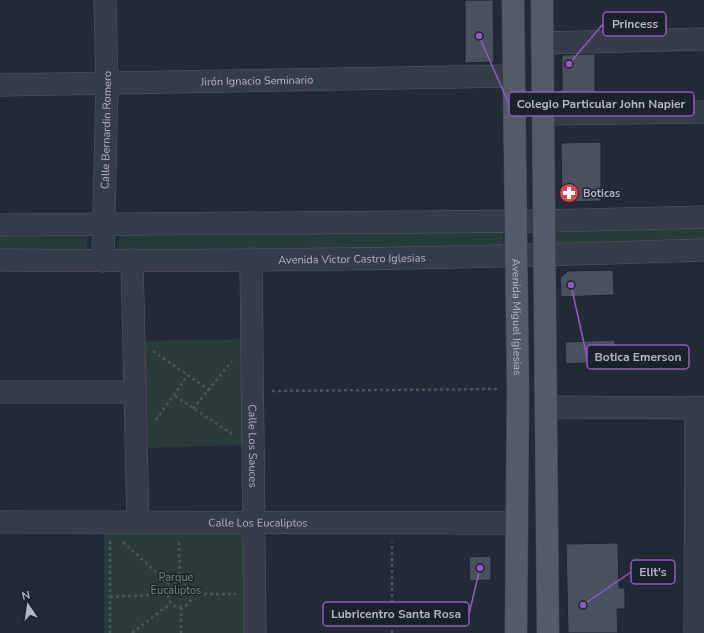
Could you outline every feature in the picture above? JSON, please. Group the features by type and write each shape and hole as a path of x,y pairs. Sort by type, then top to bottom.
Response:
{"main road":[{"name":"Avenida Miguel Iglesias","path":"513,0 518,389 516,633"},
{"path":"542,0 548,633"}],"street":[{"name":"Calle Bernardin Romero","path":"103,261 107,82 106,0"},
{"path":"542,43 704,39"},
{"name":"Jirón Ignacio Seminario","path":"0,85 514,76"},
{"path":"544,114 704,112"},
{"path":"0,225 545,221 704,217"},
{"name":"Avenida Victor Castro Iglesias","path":"0,260 103,261 516,255 545,256 704,250"},
{"name":"Calle Los Sauces","path":"251,259 255,633"},
{"path":"132,260 138,522"},
{"path":"0,392 135,392"},
{"path":"546,407 700,407 695,633"},
{"name":"Calle Los Eucaliptos","path":"0,522 110,527 138,522 517,523"}],"path":[{"path":"134,338 209,390"},
{"path":"193,409 233,360"},
{"path":"155,421 188,375"},
{"path":"252,391 518,389"},
{"path":"174,396 253,447"},
{"path":"392,522 392,633"},
{"path":"110,527 171,586"},
{"path":"110,527 110,633"},
{"path":"179,538 180,583"},
{"path":"180,583 187,584 192,594 191,601 186,606 181,607 171,603 168,594 171,586 180,583"},
{"path":"237,587 237,602"},
{"path":"110,597 168,594"},
{"path":"192,594 237,594"},
{"path":"132,633 171,603"},
{"path":"181,607 181,633"}],"green space":[{"path":"704,225 704,241 552,245 552,229"},
{"path":"503,229 503,247 119,252 119,234"},
{"path":"88,232 87,250 0,249 0,233"},
{"path":"241,339 244,445 146,448 144,341"},
{"name":"Parque Eucaliptos","path":"104,534 248,534 247,633 104,633"}],"building":[{"path":"465,0 493,0 494,62 465,63"},
{"path":"595,54 595,91 601,91 601,101 559,101 559,90 562,90 562,55"},
{"path":"601,142 601,201 562,202 561,143"},
{"path":"613,270 614,295 561,297 560,278 568,271"},
{"path":"615,340 616,361 566,364 565,342"},
{"path":"618,543 619,588 625,588 625,609 617,609 618,633 568,633 566,544"},
{"path":"491,556 491,580 470,581 469,557"}],"place":[{"name":"Colegio Particular John Napier","path":"479,36"},
{"name":"Princess","path":"569,64"},
{"name":"Boticas","path":"569,193"},
{"name":"Botica Emerson","path":"571,285"},
{"name":"Lubricentro Santa Rosa","path":"480,568"},
{"name":"Elit's","path":"583,605"}]}
